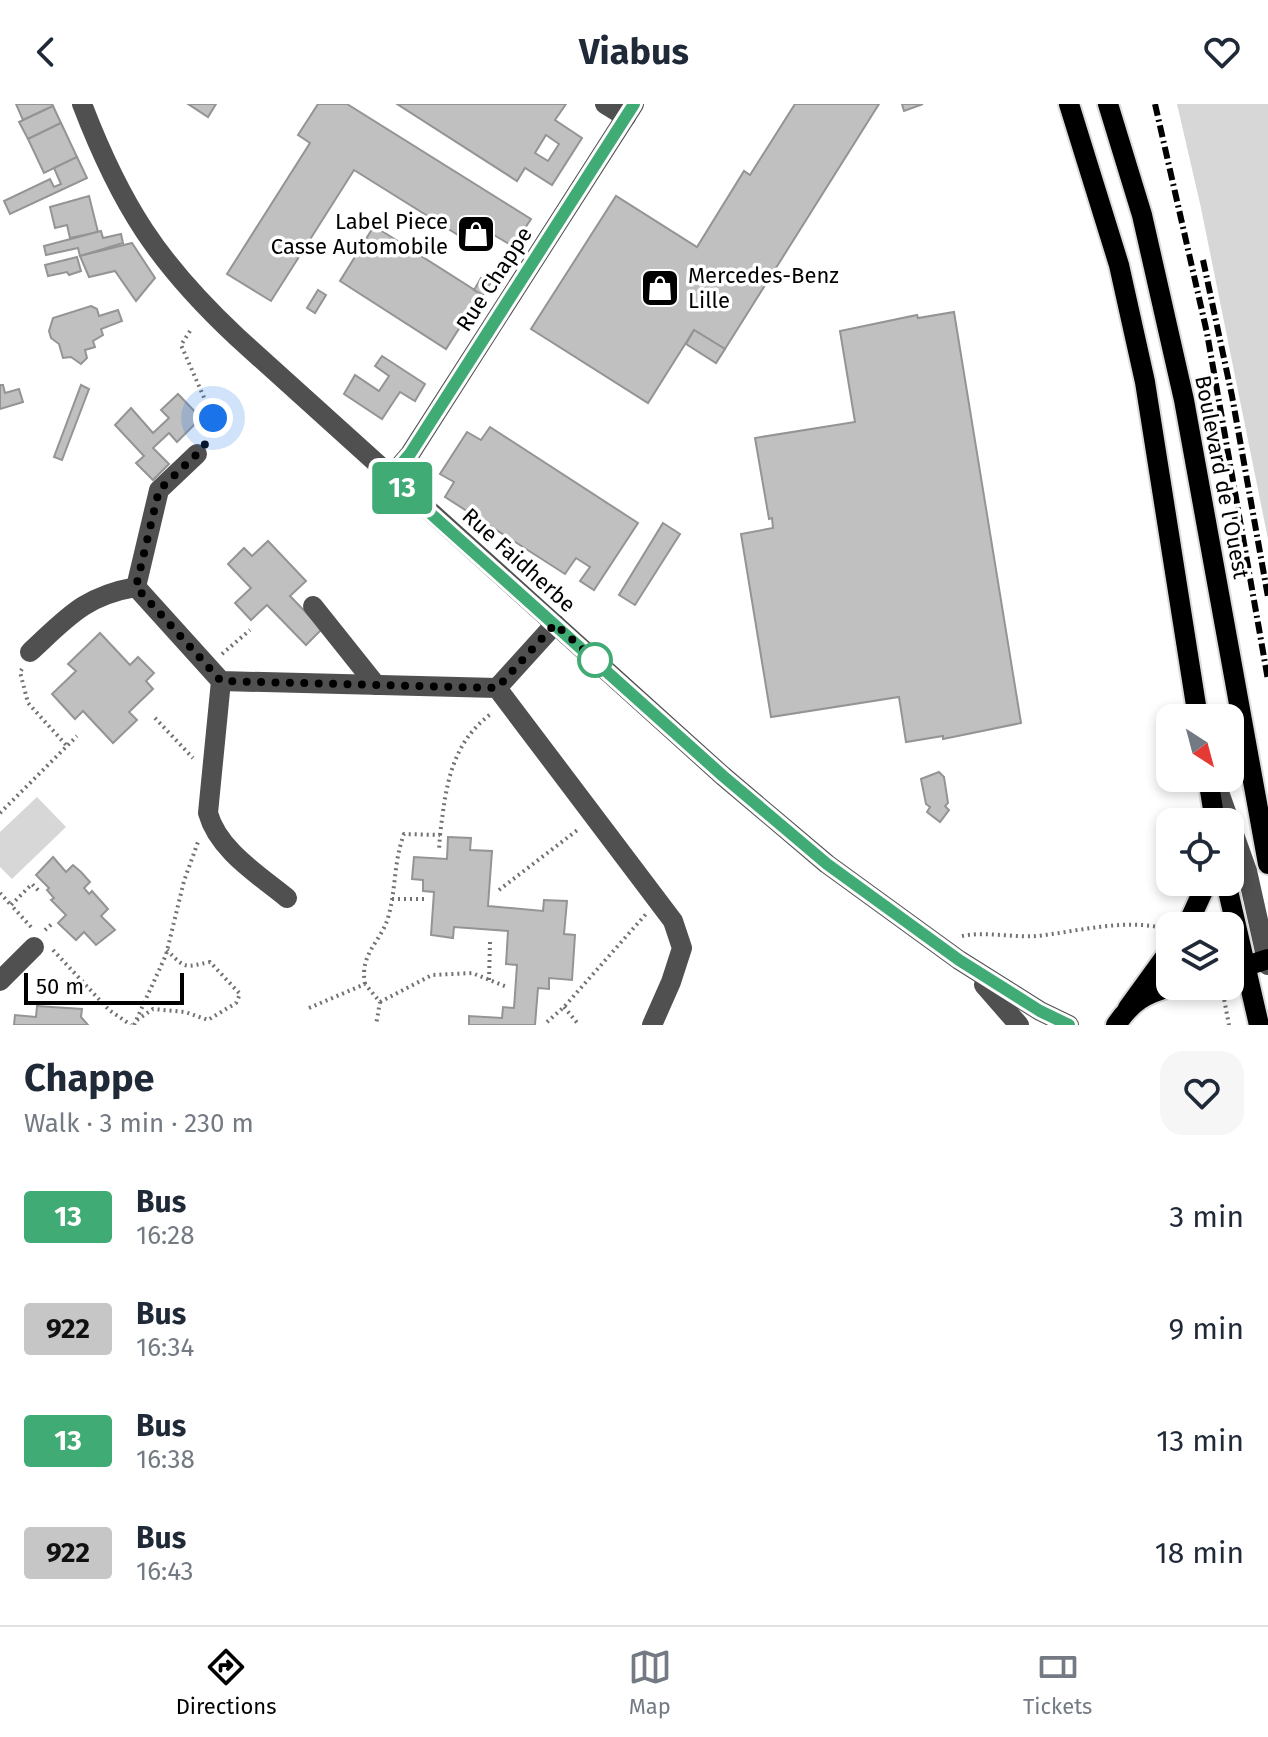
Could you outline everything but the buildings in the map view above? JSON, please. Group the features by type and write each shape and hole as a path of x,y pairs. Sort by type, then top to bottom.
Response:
{"main road":[{"path":"1069,104 1104,210 1148,395 1196,704"},
{"name":"Boulevard de l'Ouest","path":"1106,104 1146,230 1184,400 1268,864"},
{"path":"1244,970 1267,961"},
{"path":"1122,1016 1156,969"},
{"path":"1244,978 1268,1001"},
{"path":"1244,987 1259,1025"},
{"path":"1122,1016 1156,992"}],"street":[{"name":"Rue Faidherbe","path":"82,104 120,193 175,276 228,329 775,821 838,872 952,955 1040,1011 1069,1025"},
{"path":"605,104 630,110"},
{"name":"Rue Chappe","path":"390,477 410,454 630,110"},
{"path":"136,587 159,490 197,454"},
{"path":"30,652 78,607 113,591 136,587"},
{"path":"136,587 214,674 208,813 212,826 233,853 287,898"},
{"path":"313,606 376,685"},
{"path":"502,695 555,624"},
{"path":"214,674 502,695 673,921 682,948 652,1025"},
{"path":"1216,792 1247,871 1267,961"},
{"path":"0,981 43,949"},
{"name":"Rue Faidherbe","path":"952,955 1019,1025"}],"path":[{"path":"190,331 181,345 213,418 211,437 197,454"},
{"path":"214,674 250,630"},
{"path":"30,652 20,672 28,703 67,746"},
{"path":"439,850 446,787 461,745 502,695"},
{"path":"155,718 211,778"},
{"path":"0,813 77,736"},
{"path":"134,1023 167,950 184,881 208,813"},
{"path":"499,890 595,816"},
{"path":"376,1025 380,1002 365,984 363,970 367,955 389,917 399,847 404,834 440,835"},
{"path":"11,905 32,884 39,891"},
{"path":"0,893 39,936 53,923"},
{"path":"392,899 424,899"},
{"path":"547,1022 564,1007 658,900"},
{"path":"952,955 964,935 1035,936 1101,926 1156,926"},
{"path":"489,980 490,942"},
{"path":"43,949 109,1010 134,1023"},
{"path":"134,1023 153,1009 185,1012 208,1020 236,1003 240,994 210,962 192,968 182,965 167,950"},
{"path":"380,1002 432,975 472,973 507,987"},
{"path":"309,1008 365,984"},
{"path":"1224,1000 1229,1025"},
{"path":"564,1007 579,1025"}],"shaded area":[{"path":"1177,104 1268,104 1268,539 1201,208"},
{"path":"37,797 66,827 12,879 0,867 0,832"}],"railway":[{"path":"1155,104 1207,333 1268,680"},
{"path":"1203,260 1232,396 1268,597"}],"bus line":[{"name":"13","path":"634,104 410,454 390,477 723,776 827,864 959,960 1040,1011 1069,1025"}],"place":[{"name":"Label Piece Casse Automobile","path":"476,234"},
{"name":"Mercedes-Benz Lille","path":"660,288"}],"route":[{"path":"213,418 211,437 159,490 136,587 221,681 497,688 555,624 595,660"}]}
